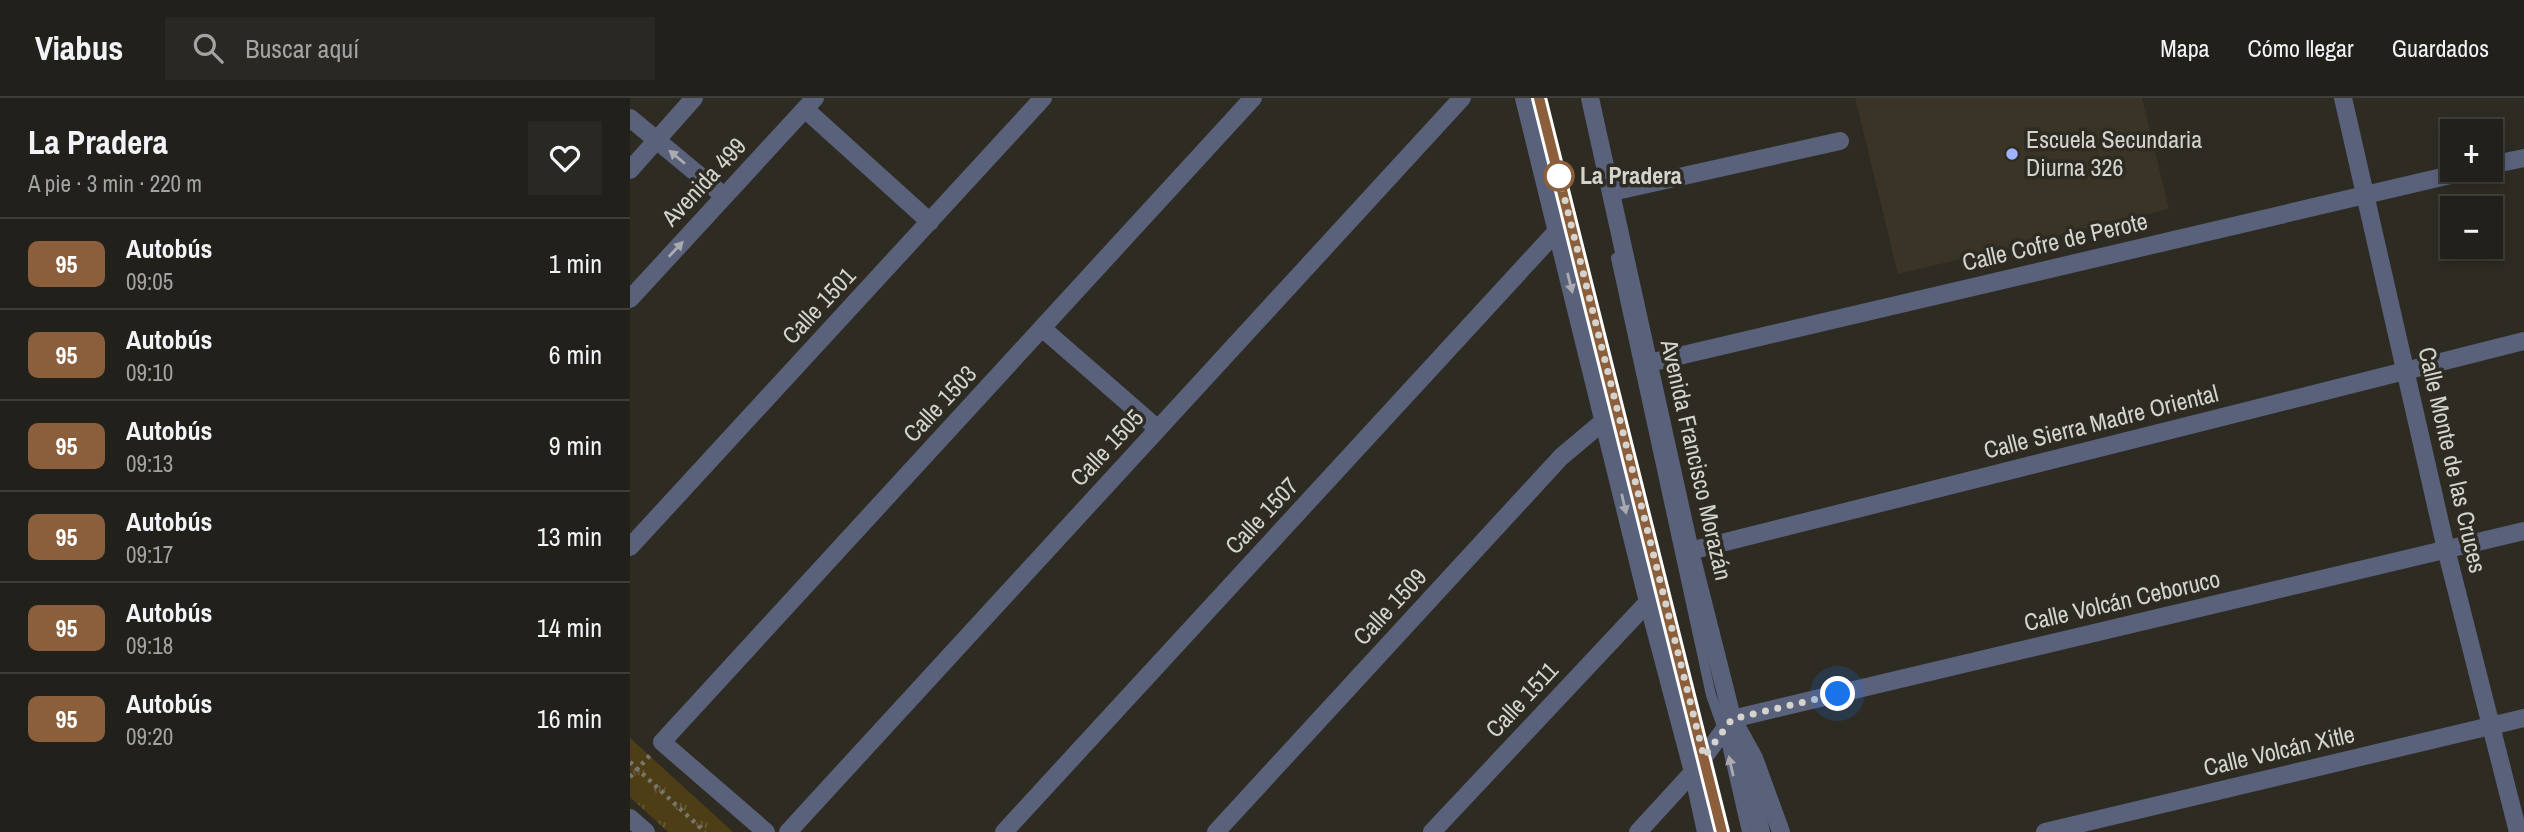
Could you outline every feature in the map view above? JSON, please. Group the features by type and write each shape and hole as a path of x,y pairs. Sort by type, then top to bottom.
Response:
{"street":[{"path":"630,170 694,98"},
{"name":"Calle 1501","path":"630,547 1043,98"},
{"name":"Calle 1503","path":"662,742 1254,98"},
{"name":"Calle 1505","path":"788,832 1462,98"},
{"path":"1524,98 1706,832"},
{"name":"Avenida Francisco Morazán","path":"1590,98 1728,726 1761,832"},
{"name":"Calle Monte de las Cruces","path":"2343,98 2446,549 2518,832"},
{"path":"810,103 930,222"},
{"name":"Avenida 499","path":"634,287 724,196 810,103"},
{"path":"630,118 724,196"},
{"path":"1612,192 1840,141"},
{"path":"2503,163 2524,158"},
{"name":"Calle Cofre de Perote","path":"1649,363 2440,177"},
{"name":"Calle 1507","path":"1004,832 1556,232"},
{"path":"1042,328 1158,429"},
{"name":"Calle Sierra Madre Oriental","path":"1690,551 2524,341"},
{"name":"Calle 1509","path":"1216,832 1561,457 1605,419"},
{"name":"Calle Volcán Ceboruco","path":"1728,726 2524,531"},
{"name":"Calle 1511","path":"1432,832 1648,602"},
{"name":"Calle Volcán Xitle","path":"2045,832 2524,718"},
{"path":"1638,832 1693,772 1728,726 1754,758 1782,832"},
{"path":"662,742 766,832"},
{"path":"630,818 646,832"}],"lane":[{"path":"1539,98 1722,832"},
{"path":"1582,98 1711,695 1728,726 1747,832"}],"path":[{"path":"630,777 662,742"},
{"path":"630,762 705,832"}],"shaded area":[{"name":"Escuela Secundaria Diurna 326","path":"1855,98 2142,98 2169,209 1898,274"}],"green space":[{"path":"630,738 733,832 668,832 630,797"}],"bus line":[{"name":"95","path":"1539,98 1722,832"}],"place":[{"name":"Escuela Secundaria Diurna 326","path":"2012,154"},
{"name":"La Pradera","path":"1559,176"}],"route":[{"path":"1559,176 1704,757 1732,719 1838,694"}]}
